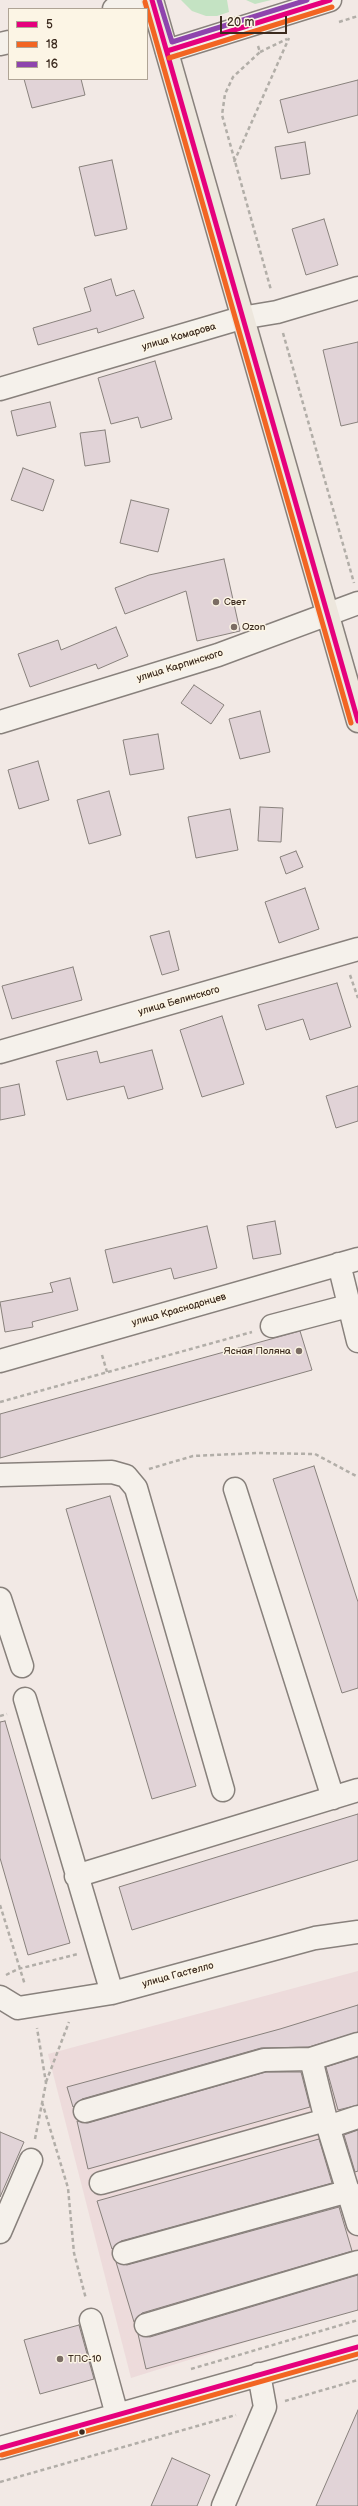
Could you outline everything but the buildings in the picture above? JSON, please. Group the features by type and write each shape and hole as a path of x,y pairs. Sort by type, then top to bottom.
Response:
{"main road":[{"path":"152,0 241,318 358,721"}],"street":[{"path":"117,8 144,0"},
{"path":"166,51 330,0"},
{"name":"улица Комарова","path":"0,389 241,318 277,312 358,288"},
{"name":"улица Карпинского","path":"0,722 218,655 358,603"},
{"name":"улица Белинского","path":"0,1052 358,949"},
{"path":"348,1261 348,1306 358,1341"},
{"name":"улица Краснодонцев","path":"0,1361 348,1261"},
{"path":"272,1326 348,1306"},
{"path":"0,1475 112,1472 126,1476 136,1488 223,1790"},
{"path":"236,1489 333,1798"},
{"path":"0,1599 22,1666"},
{"path":"25,1699 76,1876 112,1993"},
{"path":"76,1876 358,1790"},
{"name":"улица Гастелло","path":"1,1987 18,2008 33,2006 112,1993 315,1938 358,1932"},
{"path":"85,2111 264,2060 311,2059 358,2044"},
{"path":"311,2059 327,2124 352,2193 358,2224"},
{"path":"102,2183 327,2124 358,2118"},
{"path":"0,2232 31,2160"},
{"path":"124,2253 352,2193"},
{"path":"146,2325 358,2262"},
{"path":"91,2320 117,2415"},
{"path":"0,2448 358,2346"},
{"path":"223,2506 265,2407 259,2374"}],"path":[{"path":"337,23 358,16"},
{"path":"260,52 288,38 296,36"},
{"path":"234,162 288,38"},
{"path":"0,1402 272,1326"},
{"path":"126,1476 193,1456 257,1453 315,1454 358,1477"},
{"path":"0,1905 18,1969 33,2006 46,2083 31,2160"},
{"path":"1,1987 18,1969 98,1949"},
{"path":"42,2101 68,2188 74,2253 91,2320"},
{"path":"0,2482 358,2380"}],"shaded area":[{"path":"358,1971 358,2307 131,2378 48,2054"}],"green space":[{"path":"181,0 227,0 229,12 217,16 206,16 192,11"},
{"path":"246,0 271,0 255,4"}],"transit line":[{"name":"5","path":"152,0 358,721"},
{"name":"16","path":"159,0 172,42 307,0"},
{"name":"5","path":"167,51 330,0"},
{"name":"18","path":"145,2 147,8"},
{"name":"18","path":"169,58 332,7"},
{"name":"18","path":"148,12 351,723"},
{"name":"5","path":"0,2448 358,2347"},
{"name":"18","path":"2,2455 358,2354"}],"place":[{"name":"Свет","path":"216,602"},
{"name":"Ozon","path":"234,627"},
{"name":"Ясная Поляна","path":"299,1351"},
{"name":"ТПС-10","path":"60,2359"}]}
